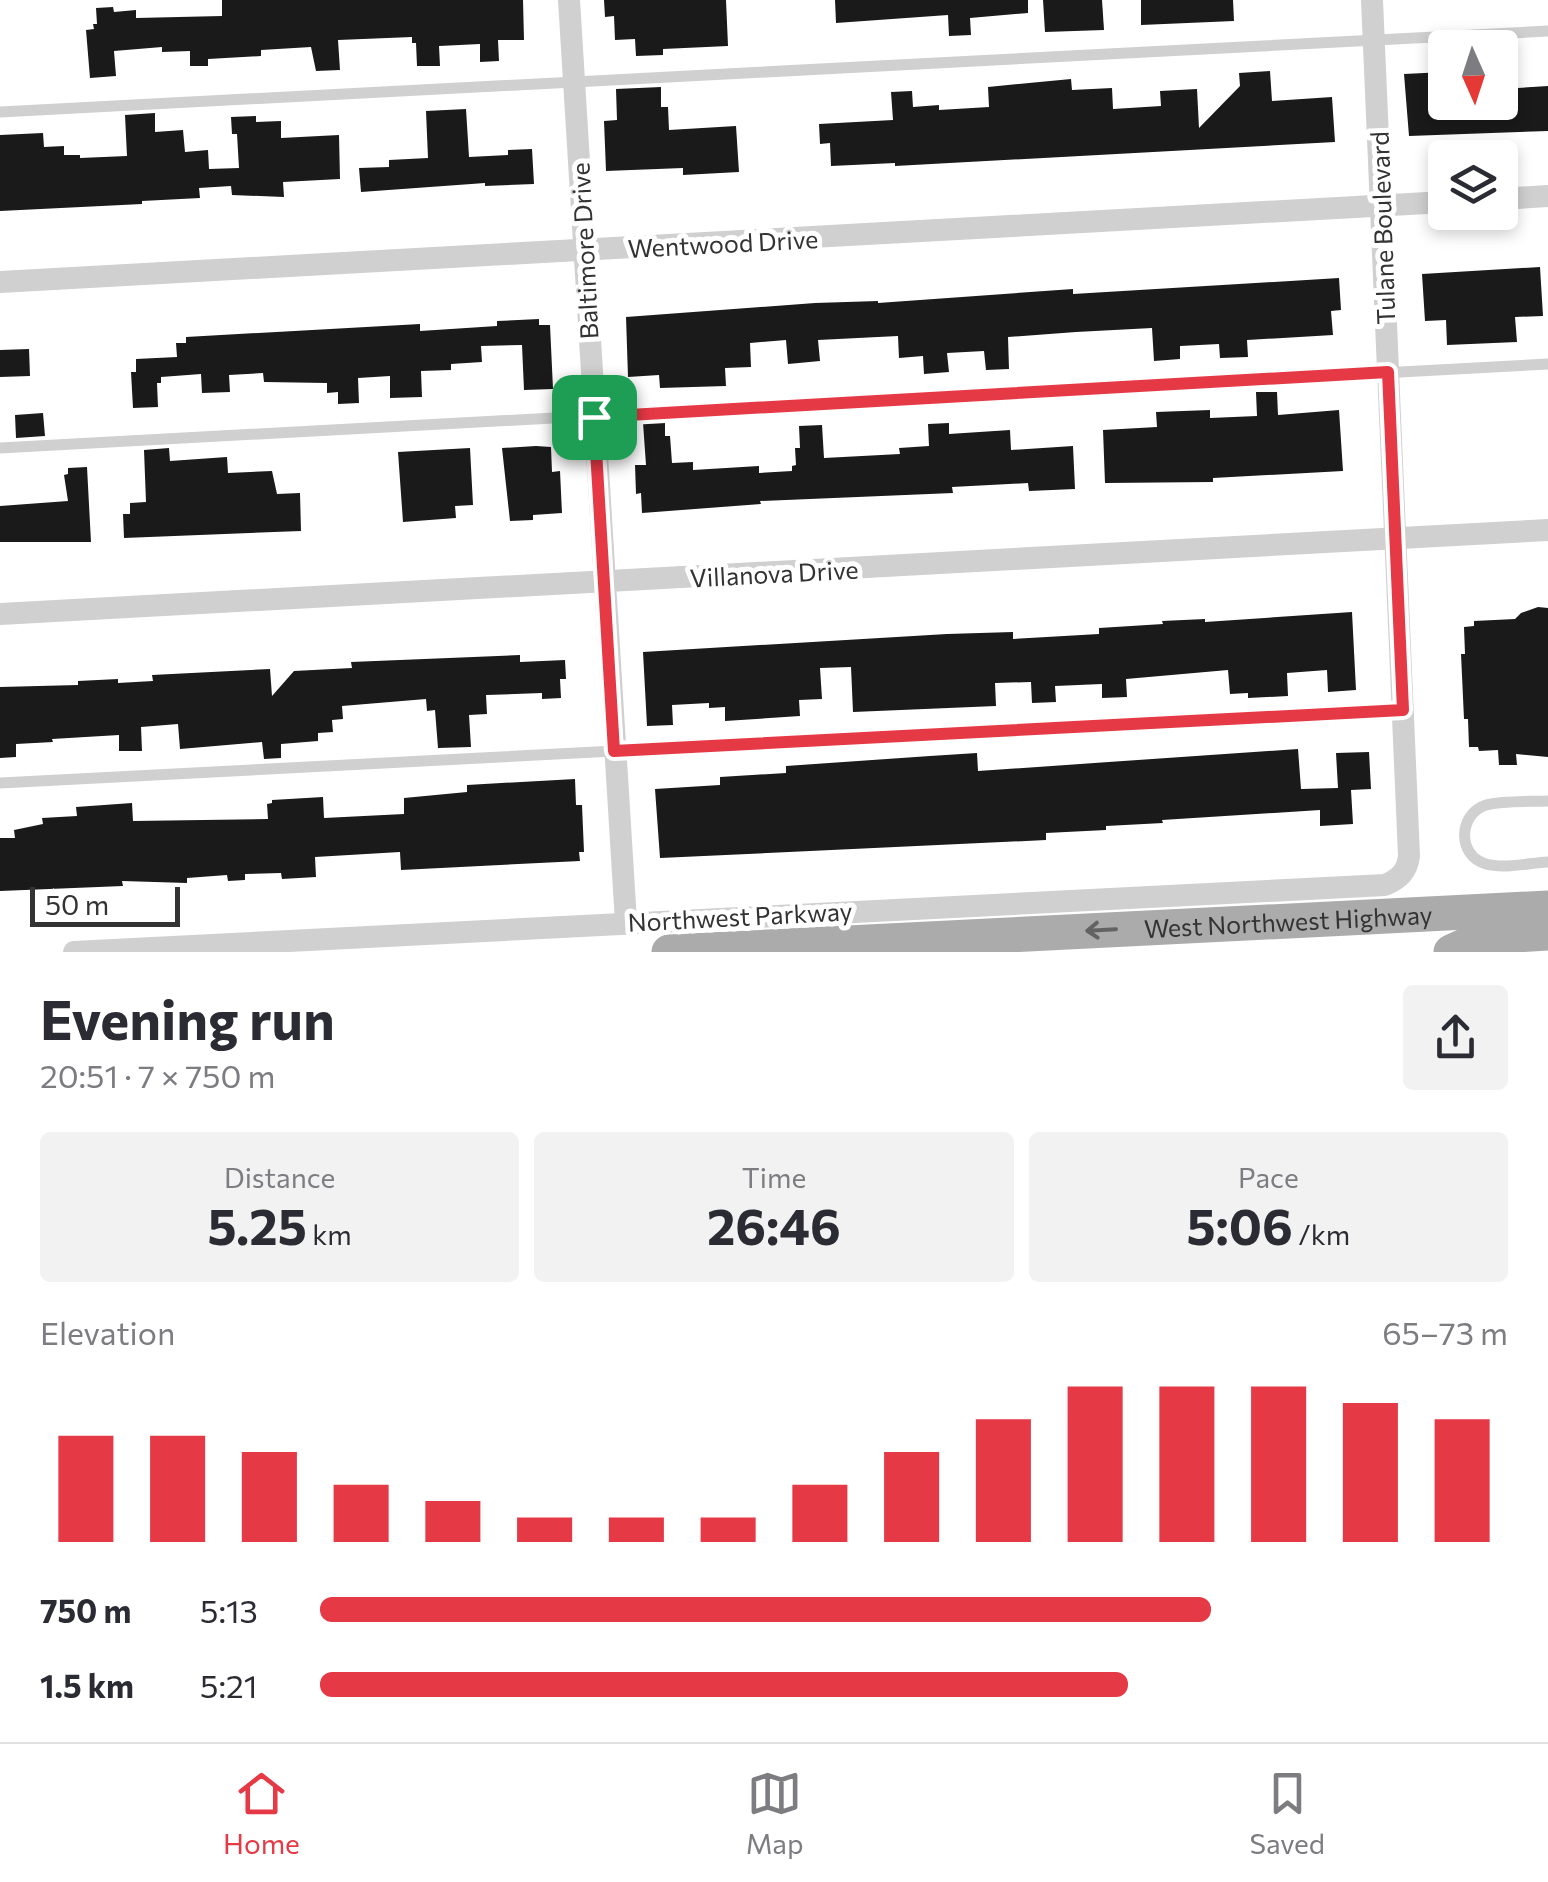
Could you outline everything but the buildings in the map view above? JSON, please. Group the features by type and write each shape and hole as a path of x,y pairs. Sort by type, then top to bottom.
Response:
{"main road":[{"name":"West Northwest Highway","path":"668,952 1548,908"},
{"path":"1451,952 1484,937 1548,933"},
{"path":"1500,952 1548,950"}],"street":[{"name":"Baltimore Drive","path":"570,0 626,922"},
{"name":"Tulane Boulevard","path":"1372,0 1409,856 1402,874"},
{"path":"1518,198 1548,196"},
{"name":"Wentwood Drive","path":"0,282 1428,203"},
{"name":"Villanova Drive","path":"0,614 1548,530"},
{"name":"Northwest Parkway","path":"74,952 1385,886 1402,874"}],"lane":[{"path":"0,112 1548,32"},
{"path":"0,448 1548,364"},
{"path":"0,783 1403,710"},
{"path":"1548,803 1484,806 1476,810 1465,827 1466,846 1471,855 1488,865 1548,862"}],"route":[{"path":"1388,372 1403,710 614,751 594,417 1388,372"}]}
